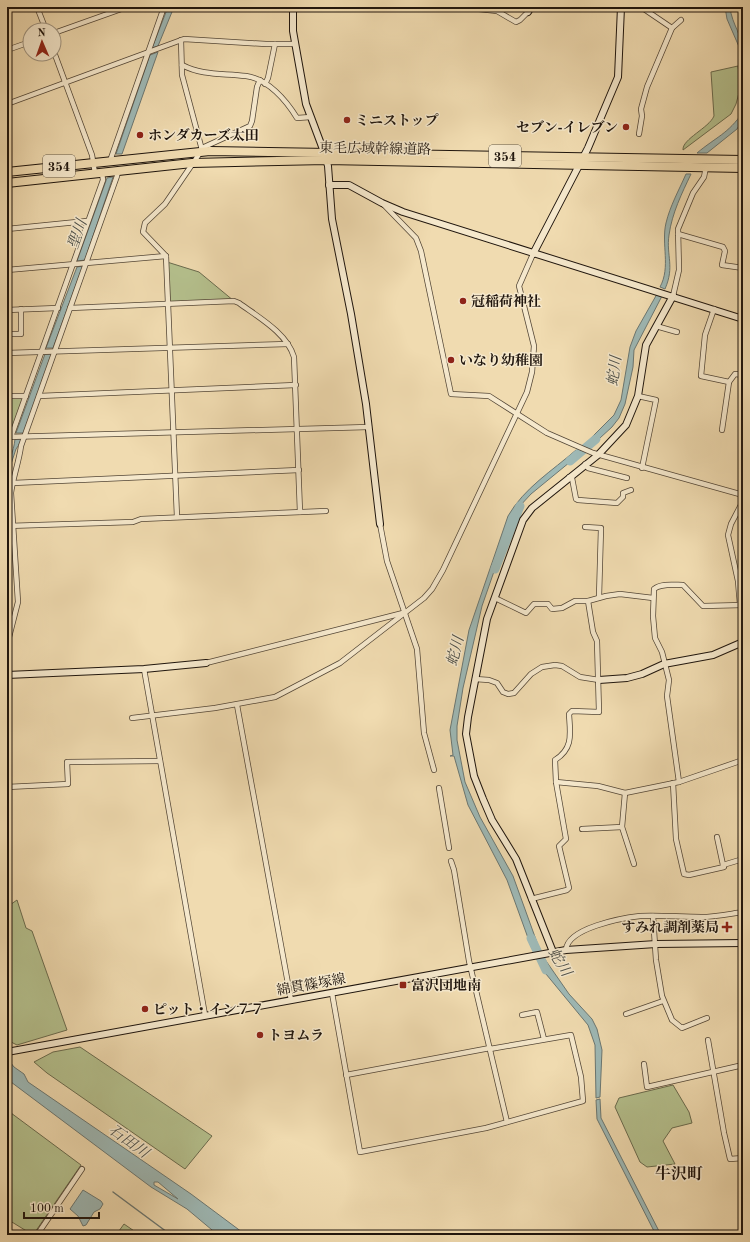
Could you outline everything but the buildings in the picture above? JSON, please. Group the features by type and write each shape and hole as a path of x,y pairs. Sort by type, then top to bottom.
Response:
{"highway":[{"name":"東毛広域幹線道路","path":"7,172 201,150 325,156 581,162 680,167 743,168"},
{"name":"東毛広域幹線道路","path":"7,183 192,163 325,156"},
{"name":"東毛広域幹線道路","path":"581,162 685,159 743,160"}],"street":[{"path":"38,7 43,22"},
{"path":"62,30 127,7"},
{"path":"111,161 164,7"},
{"path":"293,7 292,15 295,44 306,104 325,156 330,185 332,219 351,314 369,426 380,524 386,561 417,649 424,733 434,770"},
{"path":"461,7 497,11 516,22 520,20 529,9"},
{"path":"132,718 237,705 275,697 340,662 383,631 404,612 424,598 432,589 527,392 532,372 534,346 533,336 519,286 533,254 581,162 606,109 618,77 620,7"},
{"path":"641,7 672,28"},
{"path":"639,134 642,116 641,109 647,86 672,28 681,20"},
{"path":"181,40 182,75 201,150"},
{"path":"7,104 181,40 295,44"},
{"path":"265,84 268,78 275,44"},
{"path":"7,50 22,45"},
{"path":"58,62 94,162 102,173 103,180 87,221 74,265 43,352 11,437 298,430 369,426"},
{"path":"182,65 194,71 246,76 260,80 290,107 297,118 311,117"},
{"path":"177,517 166,256 143,232 145,223 165,204 201,150 250,126 252,121 256,87 260,80"},
{"path":"550,953 516,860 492,820 474,776 466,734 475,679 487,619 526,514 535,504 596,454 626,425 632,414 638,396 645,349 671,296 679,270 678,234 687,204 704,177 705,167"},
{"path":"7,645 18,600 11,493 13,483 24,436 118,176 117,171"},
{"path":"330,185 349,184 382,204 533,254 743,319"},
{"path":"382,204 416,238 421,251 451,394 489,396 547,433 572,445 642,468 743,495"},
{"path":"7,229 87,221"},
{"path":"678,234 723,247 725,251 722,265 743,268"},
{"path":"7,270 166,256"},
{"path":"70,308 234,301 239,303 279,333 288,344 294,357 300,512"},
{"path":"7,310 58,308"},
{"path":"7,334 21,334 21,309"},
{"path":"714,309 705,336 701,376 729,382"},
{"path":"656,326 677,332"},
{"path":"7,353 288,344"},
{"path":"722,430 729,382 735,374 743,375"},
{"path":"39,396 296,385"},
{"path":"7,396 26,396"},
{"path":"638,396 656,400 642,468"},
{"path":"585,464 588,468 627,478"},
{"path":"13,483 175,474 299,470"},
{"path":"569,477 574,484 576,499 578,500 617,503 623,497 623,493 631,490"},
{"path":"679,782 667,696 669,680 662,652 655,638 654,589 657,587 683,585 703,606 742,605 728,535 731,524 743,501"},
{"path":"7,526 133,522 141,519 326,511"},
{"path":"585,527 601,528 599,597"},
{"path":"495,598 526,613 534,604 548,604 552,609 562,608 575,601 588,602 599,597 620,594 653,598"},
{"path":"531,899 567,890 569,888 559,846 566,839 556,782 556,760 569,747 571,740 569,714 572,711 599,712 599,680 596,641 588,602"},
{"path":"7,675 144,669 206,663 404,612"},
{"path":"475,679 489,680 497,683 502,692 508,694 514,693 531,674 542,667 555,665 562,666 580,677 599,680 627,678 642,674 664,664 713,655 743,642"},
{"path":"144,669 205,1015"},
{"path":"237,705 291,1000"},
{"path":"556,782 598,786 625,793 679,782 743,760"},
{"path":"7,787 68,784 67,762 160,761"},
{"path":"672,783 676,839 684,874 689,875 717,869 724,867 723,865 743,859"},
{"path":"439,788 449,848"},
{"path":"625,793 622,827 634,864"},
{"path":"582,829 622,827"},
{"path":"717,837 723,865"},
{"path":"451,861 454,870 471,968 507,1122"},
{"path":"566,950 569,941 577,934 622,919 654,916 702,917 743,912"},
{"path":"654,916 657,965 663,1001 672,1020 682,1028 707,1018"},
{"name":"綿貫篠塚線","path":"8,1052 566,950 656,944 743,943"},
{"path":"332,993 346,1075 360,1152 458,1135 583,1101 581,1077 572,1035 490,1048 346,1075"},
{"path":"626,1014 663,1001"},
{"path":"522,1015 537,1012 544,1039"},
{"path":"708,1040 730,1159 743,1158"},
{"path":"644,1064 647,1087 743,1065"},
{"path":"37,1235 82,1169"}],"green space":[{"path":"738,66 740,89 736,104 731,114 683,150 687,142 707,125 714,116 711,72"},
{"path":"167,262 199,272 234,301 169,304"},
{"path":"7,396 25,396 10,434 7,434"},
{"path":"17,900 26,928 32,931 67,1030 17,1045 11,1042 7,1019 7,907"},
{"path":"80,1047 212,1136 185,1169 47,1073 34,1062 53,1052"},
{"path":"673,1085 689,1112 692,1123 672,1128 663,1141 675,1164 647,1167 640,1162 615,1107 619,1098"},
{"path":"7,1110 81,1165 33,1235 7,1219"},
{"path":"124,1224 140,1235 116,1235"}],"water":[{"path":"168,7 174,7 158,46 152,48"},
{"path":"725,7 730,7 743,48 743,56 727,19"},
{"path":"158,52 122,154 116,154 150,55"},
{"path":"743,112 743,119 737,129 707,153 697,153 727,130"},
{"path":"686,174 691,174 678,203 670,227 668,242 670,267 665,289 660,287 665,272 664,239 666,223 672,204"},
{"path":"113,177 85,260 77,261 107,178"},
{"path":"83,266 53,348 46,348 77,267"},
{"path":"657,294 662,296 634,350 633,367 625,404 619,418 612,427 589,448 583,446 614,415 621,400 630,347 636,331"},
{"path":"45,354 52,354 25,433 16,433"},
{"path":"15,439 23,439 16,449 7,476 8,467"},
{"path":"576,450 581,453 531,494 518,508 506,537 482,606 463,688 457,726 457,740 465,782 480,817 513,876 539,948 532,949 507,880 468,805 454,756 450,756 453,755 450,730 469,630 508,516 530,488"},
{"path":"544,958 569,994 592,1019 597,1029 602,1050 600,1097 596,1098 595,1045 588,1025 546,974 538,959"},
{"path":"7,1058 14,1067 24,1074 28,1082 191,1194 246,1235 218,1235 187,1209 151,1187 7,1079","holes":["154,1182 158,1182 178,1199 154,1185"]},
{"path":"600,1099 601,1118 661,1235 656,1235 597,1119 596,1100"},
{"path":"83,1190 101,1201 103,1204 100,1209 94,1212 86,1225 83,1226 78,1216 70,1209"}],"waterway":[{"name":"蛇川","path":"570,461 596,439"},
{"name":"蛇川","path":"495,569 520,506"},
{"name":"蛇川","path":"531,938 546,970"},
{"path":"113,1192 171,1235"}],"place":[{"name":"ミニストップ","path":"347,120"},
{"name":"セブン-イレブン","path":"626,127"},
{"name":"ホンダカーズ太田","path":"140,135"},
{"name":"冠稲荷神社","path":"463,301"},
{"name":"いなり幼稚園","path":"451,360"},
{"name":"すみれ調剤薬局","path":"727,927"},
{"name":"富沢団地南","path":"403,985"},
{"name":"ピット・イン７７","path":"145,1009"},
{"name":"トヨムラ","path":"260,1035"}],"district":[{"name":"牛沢町","path":"679,1173"}],"water label":[{"name":"聖川","path":"77,234"},
{"name":"石田川","path":"129,1141"}]}
